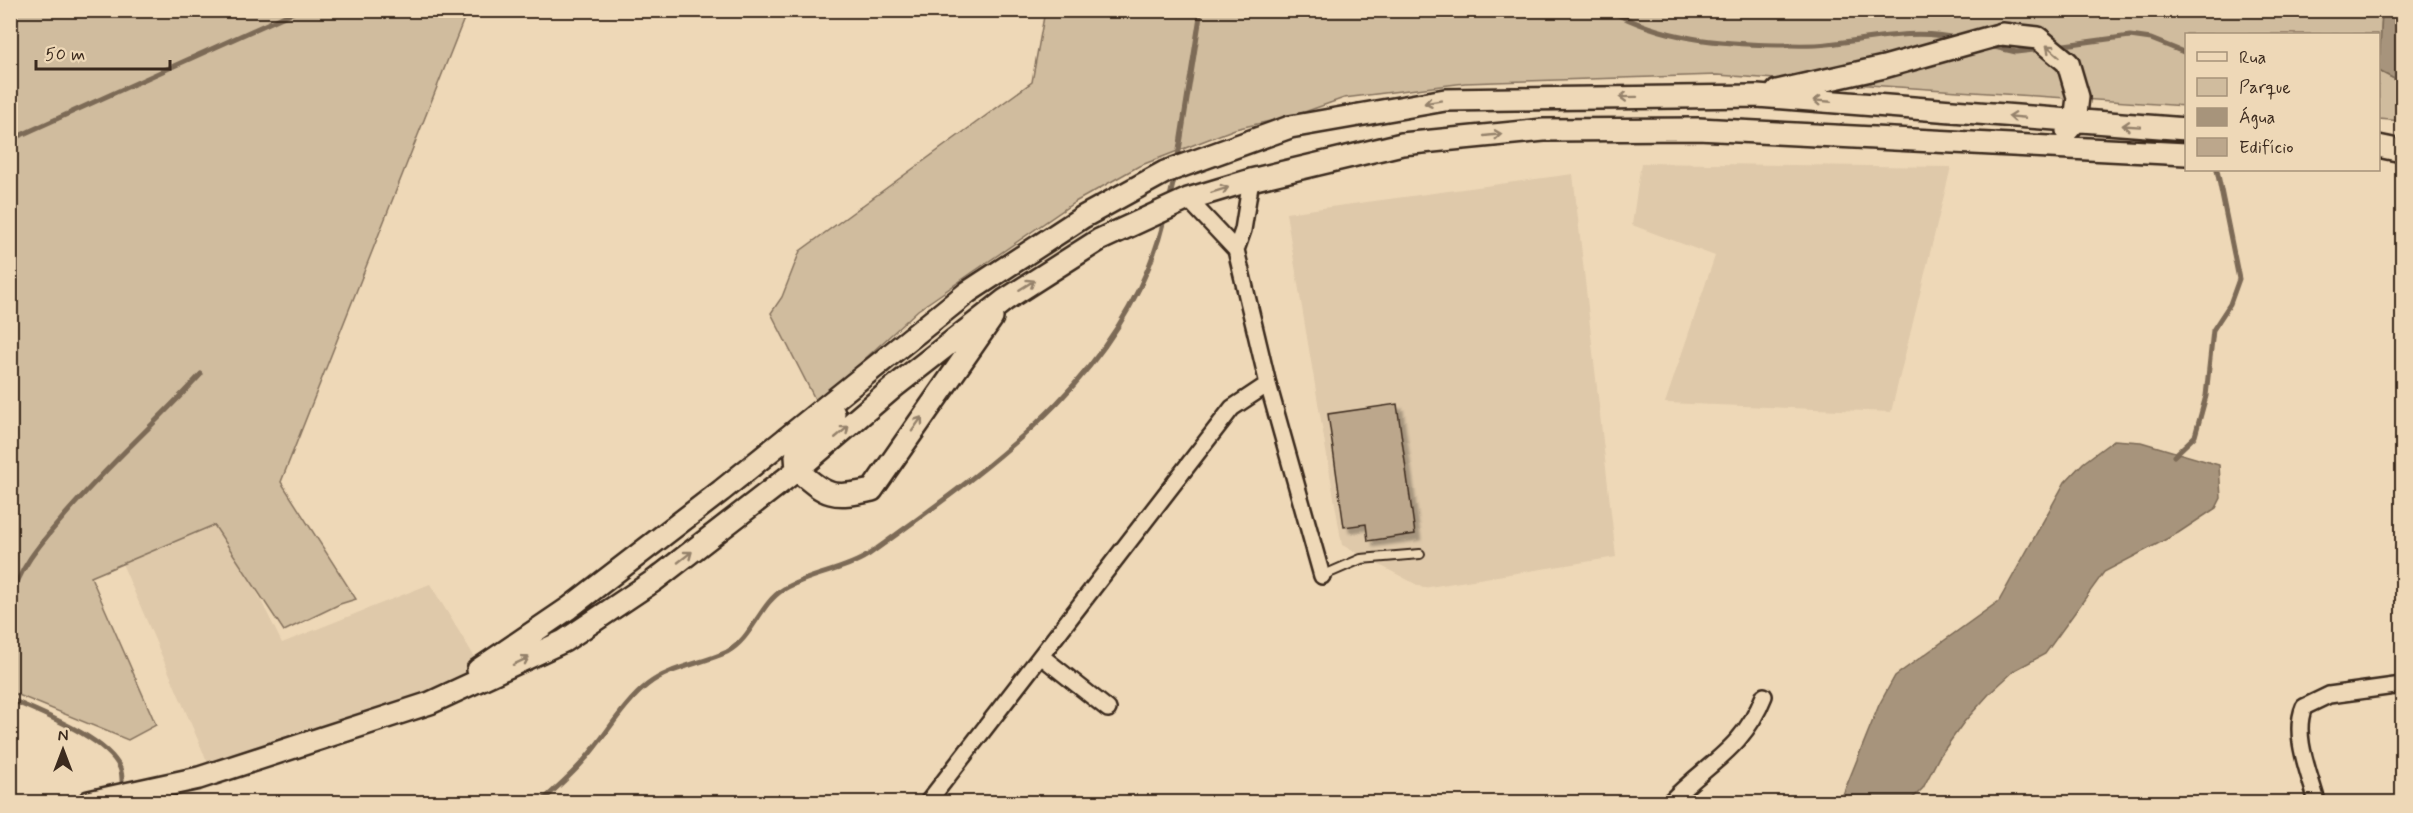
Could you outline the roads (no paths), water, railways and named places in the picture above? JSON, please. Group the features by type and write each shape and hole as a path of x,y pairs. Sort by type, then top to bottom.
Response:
{"main road":[{"path":"1757,96 1884,67 2002,34 2038,38 2067,63 2078,97 2075,122 2065,132 2051,136 1893,138"},
{"path":"430,703 569,608 721,491 968,292 1083,217 1166,172 1290,127 1445,100 1757,96 2185,129"},
{"path":"91,802 200,778 430,703 564,641 655,580 797,470 894,387 1005,300 1099,240 1188,200 1251,180 1402,144 1544,130 1698,129 2185,154"},
{"path":"2380,147 2403,151"},
{"path":"2380,158 2403,158"},
{"path":"877,366 796,456 797,470 823,492 849,495 872,490 1005,300"}],"street":[{"path":"1236,250 1243,230 1251,180"},
{"path":"1188,200 1236,250 1268,384 1322,576"},
{"path":"928,802 1232,408 1268,384"},
{"path":"1041,656 1108,709"},
{"path":"2317,802 2301,741 2301,714 2304,707 2329,695 2403,685"},
{"path":"1670,802 1738,742 1757,714 1764,696"}],"lane":[{"path":"1322,576 1361,559 1420,554"}],"water":[{"path":"2382,11 2402,11 2402,83 2380,72"},
{"path":"2114,440 2141,442 2219,465 2221,498 2216,508 2178,533 2104,572 2045,654 2015,670 1964,722 1939,757 1923,788 1909,802 1840,802 1879,705 1895,676 1999,601 2065,482 2083,463"}],"waterway":[{"path":"10,140 298,10"},
{"path":"1177,163 1201,10"},
{"path":"1609,10 1649,28 1670,34 1734,43 1816,45 1910,34 1960,39"},
{"path":"2057,46 2130,36 2151,39 2185,53"},
{"path":"1990,46 2016,52 2042,49"},
{"path":"2174,456 2195,436 2206,396 2213,330 2230,304 2239,279 2217,171"},
{"path":"1169,201 1175,175"},
{"path":"541,802 581,764 623,710 647,685 666,674 717,656 736,646 775,595 805,579 848,565 868,555 961,487 1049,411 1087,369 1120,323 1147,272 1165,216"},
{"path":"10,603 25,567 48,536 81,497 201,374"},
{"path":"10,699 71,727 101,746 120,768 122,791"}]}
